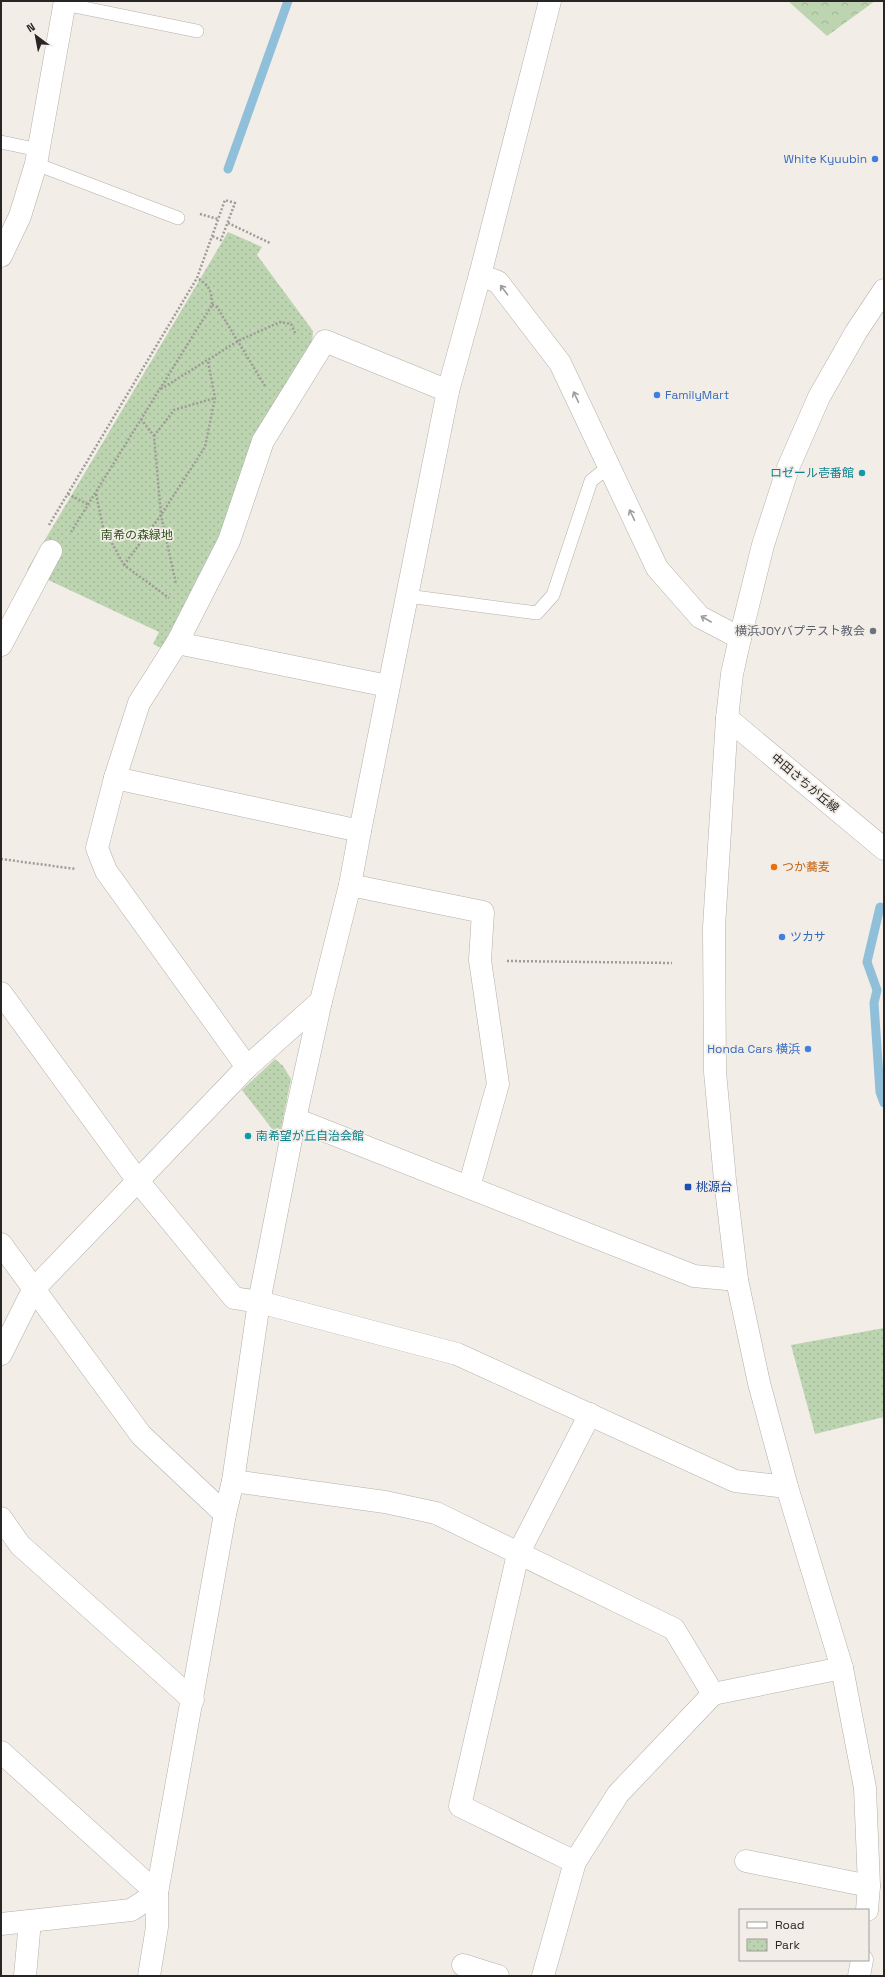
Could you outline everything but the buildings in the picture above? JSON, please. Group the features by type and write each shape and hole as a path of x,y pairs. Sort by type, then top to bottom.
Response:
{"street":[{"path":"149,1976 157,1927 157,1893 193,1700 225,1514 233,1481 259,1302 295,1119 321,1000 350,885 388,686 448,391 480,275 550,1"},
{"path":"1,256 20,216 38,157 65,2"},
{"path":"480,275 498,282 560,363 657,568 700,617 740,638"},
{"path":"867,1909 869,1886 865,1788 842,1668 787,1487 759,1384 737,1280 725,1180 715,1072 714,927 727,718 732,674 763,545 788,468 819,397 856,332 884,290"},
{"path":"247,1067 106,871 97,848 115,778 139,703 177,643 229,541 263,441 325,341 448,391"},
{"path":"1,645 51,551"},
{"path":"177,643 388,686"},
{"name":"中田さちが丘線","path":"727,718 884,849"},
{"path":"115,778 360,831"},
{"path":"350,885 483,912 480,960 498,1084 469,1187"},
{"path":"1,993 138,1181 234,1298 259,1302 457,1354 735,1481 787,1487"},
{"path":"1,1354 33,1290 247,1067 321,1000"},
{"path":"295,1119 694,1276 737,1280"},
{"path":"1,1244 33,1290 141,1435 225,1514"},
{"path":"575,1862 460,1806 518,1554 590,1414"},
{"path":"233,1481 385,1502 436,1513 674,1629 713,1694"},
{"path":"1,1518 20,1545 193,1700"},
{"path":"543,1976 575,1862 618,1794 713,1694 842,1668"},
{"path":"1,1752 157,1893"},
{"path":"746,1861 869,1886"},
{"path":"1,1924 131,1910 157,1893"},
{"path":"25,1976 30,1921"},
{"path":"859,1976 862,1961"},
{"path":"463,1965 498,1976"}],"lane":[{"path":"65,2 197,31"},
{"path":"1,142 178,218"},
{"path":"406,596 537,613 554,595 591,481 609,466"}],"path":[{"path":"47,528 197,278 212,236 225,200 235,203 221,240 212,236"},
{"path":"228,223 270,244"},
{"path":"51,551 73,530 212,305 207,284 197,278"},
{"path":"212,305 217,307 268,392"},
{"path":"124,565 161,515 205,447 215,398 208,361 161,389"},
{"path":"154,436 174,410 215,398"},
{"path":"141,420 154,436 161,515 177,591"},
{"path":"68,494 89,505"},
{"path":"96,494 103,527 124,565 174,602"},
{"path":"1,859 90,871 106,871"},
{"path":"480,960 672,964"}],"green space":[{"path":"788,1 875,1 827,36"},
{"name":"南希の森緑地","path":"228,232 262,247 257,255 313,331 312,344 223,537 163,649 153,644 159,632 27,570"},
{"path":"275,1059 283,1066 291,1079 279,1138 242,1090"},
{"path":"884,1328 884,1417 815,1434 791,1345"}],"waterway":[{"path":"228,169 288,1"},
{"path":"880,907 867,962 877,990 874,1003 880,1092 884,1103"}],"place":[{"name":"White Kyuubin","path":"875,159"},
{"name":"FamilyMart","path":"657,395"},
{"name":"ロゼール壱番館","path":"862,473"},
{"name":"横浜JOYバプテスト教会","path":"873,631"},
{"name":"つか蕎麦","path":"774,867"},
{"name":"ツカサ","path":"782,937"},
{"name":"Honda Cars 横浜","path":"808,1049"},
{"name":"南希望が丘自治会館","path":"248,1136"},
{"name":"桃源台","path":"688,1187"}]}
